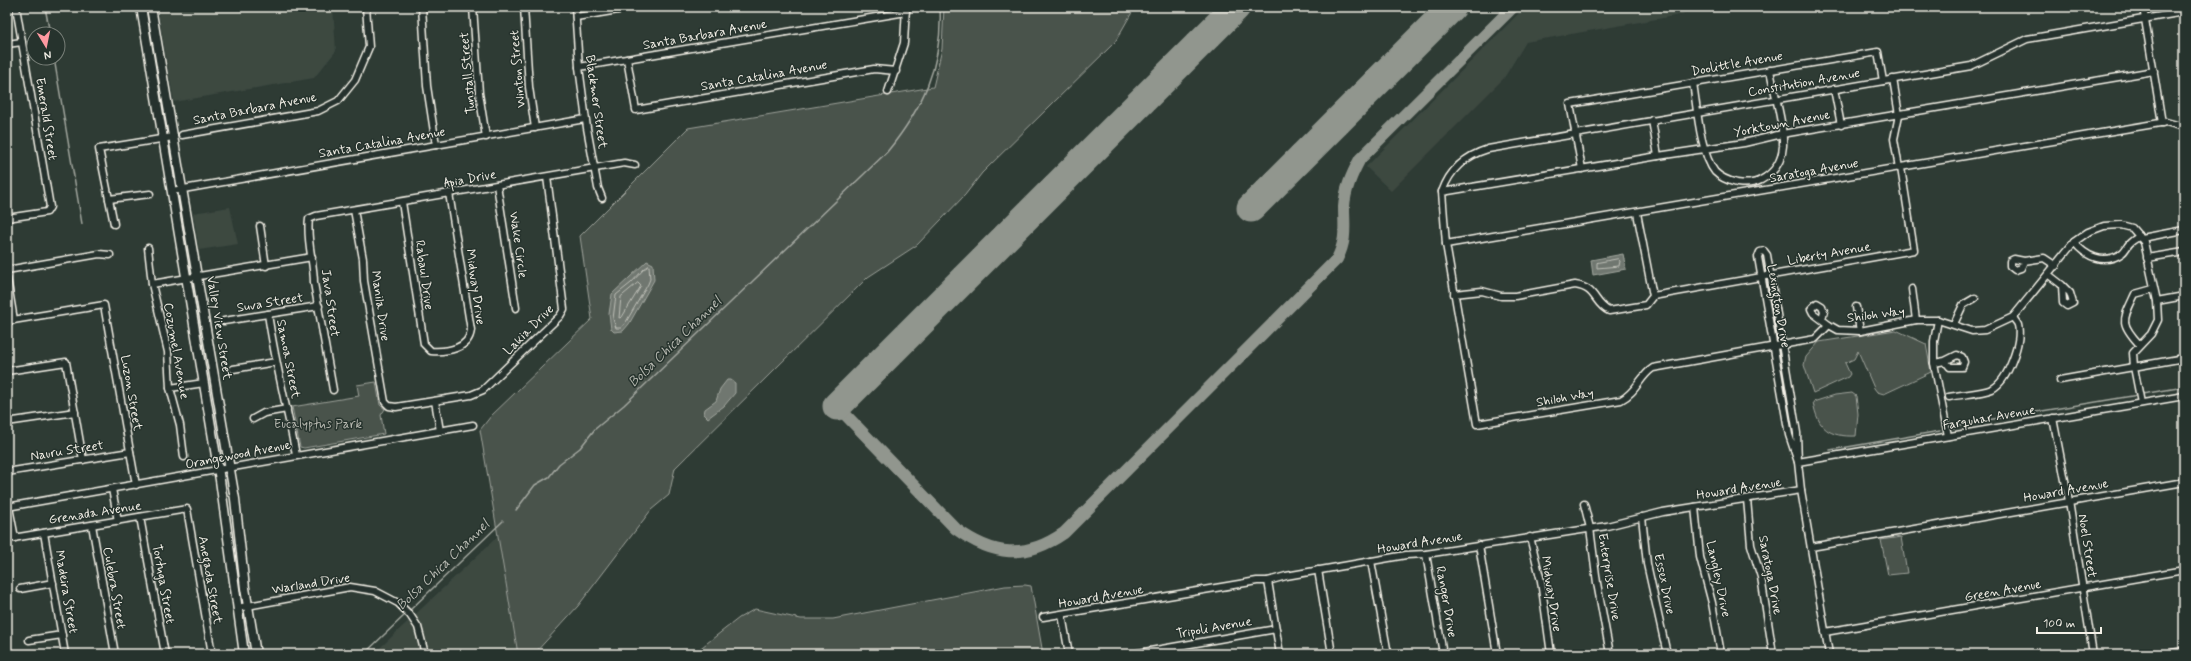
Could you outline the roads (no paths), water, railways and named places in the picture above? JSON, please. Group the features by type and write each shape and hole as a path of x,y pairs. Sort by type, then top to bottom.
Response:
{"main road":[{"name":"Valley View Street","path":"141,7 219,471 244,654"},
{"name":"Valley View Street","path":"151,7 182,189 199,276 230,469 247,606 256,654"},
{"path":"149,55 160,57"},
{"path":"149,55 162,67"},
{"path":"2172,654 2184,652"}],"street":[{"name":"Emerald Street","path":"7,218 47,212 49,210 16,7"},
{"name":"Santa Barbara Avenue","path":"182,135 318,111 338,100 355,80 369,47 366,7"},
{"path":"422,7 427,86 436,145"},
{"name":"Tunstall Street","path":"474,7 479,93 486,137"},
{"name":"Winton Street","path":"524,7 529,87 535,128"},
{"name":"Blackmer Street","path":"575,7 579,67 585,119 598,188 602,198"},
{"path":"576,17 636,7"},
{"path":"2143,7 2162,123"},
{"path":"888,92 904,43 906,9"},
{"name":"Santa Barbara Avenue","path":"579,67 906,9"},
{"name":"Constitution Avenue","path":"1442,192 1446,181 1454,169 1473,154 1488,149 1971,66 2027,39 2184,12"},
{"path":"7,44 22,42"},
{"name":"Doolittle Avenue","path":"1575,133 1570,104 1692,83 1878,52 1883,81"},
{"name":"Santa Catalina Avenue","path":"627,59 636,110 874,69 896,71"},
{"path":"1692,83 1705,150 1711,165 1720,176 1734,182 1749,183 1763,178 1777,166 1783,147 1770,70"},
{"name":"Yorktown Avenue","path":"1442,192 1658,156 1705,150 1782,134 2154,71"},
{"path":"1893,79 1899,115 1894,139 1900,168"},
{"path":"1834,90 1841,125"},
{"name":"Santa Catalina Avenue","path":"172,191 585,119"},
{"path":"1652,120 1658,156"},
{"name":"Saratoga Avenue","path":"1446,244 1637,213 2162,123 2184,127"},
{"path":"1575,133 1582,169"},
{"path":"114,224 98,149 173,137"},
{"name":"Apia Drive","path":"308,219 316,216 624,163 635,165"},
{"name":"Liberty Avenue","path":"1653,296 1914,250 1900,168"},
{"name":"Lakia Drive","path":"387,405 396,407 471,394 483,390 560,316 564,309 547,177"},
{"path":"1749,183 1751,193"},
{"name":"Wake Circle","path":"497,185 516,308"},
{"name":"Shiloh Way","path":"1442,192 1446,244 1477,424 1621,400 1633,392 1653,368 1815,339 1829,325 1838,330 1860,331 1916,320 1938,320 1972,331 1985,330 2012,317 2049,275 2074,242 2088,232 2104,226 2121,225 2132,228 2141,237"},
{"name":"Midway Drive","path":"428,350 436,351 460,346 470,335 471,325 449,193"},
{"path":"109,200 150,194"},
{"name":"Rabaul Drive","path":"402,202 424,344 428,350"},
{"name":"Manila Drive","path":"354,210 363,259 364,281 384,399 387,405"},
{"path":"1454,294 1482,291 1501,296 1515,296 1575,285 1590,290 1603,308 1609,311 1646,305 1653,296 1637,213"},
{"name":"Java Street","path":"308,219 307,227 333,390"},
{"path":"260,226 266,266"},
{"path":"2074,242 2083,253 2089,256 2108,258 2122,253 2130,243 2141,237 2184,230"},
{"path":"2141,237 2157,301 2158,320 2151,334 2139,344 2134,353 2134,367 2141,403"},
{"name":"Cozumel Avenue","path":"148,248 152,284 168,352 170,388 180,425 184,457"},
{"name":"Lexington Drive","path":"1798,462 1789,435 1758,257 1760,252 1764,251 1767,255 1771,276 1797,433 1801,490 1829,654"},
{"path":"2147,258 2184,252"},
{"path":"7,270 99,254 110,255"},
{"path":"152,284 266,266 312,257"},
{"path":"2024,261 2044,258 2056,266"},
{"path":"2049,275 2062,285"},
{"path":"7,278 14,320 7,321"},
{"path":"1912,289 1916,320"},
{"path":"2139,344 2126,330 2124,317 2135,294 2153,289"},
{"path":"2157,301 2184,296"},
{"path":"1954,324 1963,305 1975,298"},
{"name":"Luzon Street","path":"14,320 104,304 136,485"},
{"name":"Suva Street","path":"224,321 319,306"},
{"path":"1856,307 1860,331"},
{"name":"Samoa Street","path":"268,314 276,362 296,456"},
{"path":"1949,397 1991,389 2000,383 2006,375 2019,339 2018,323 2012,317"},
{"path":"1822,319 1829,325"},
{"path":"1938,320 1934,341 1934,363 1948,436"},
{"path":"2060,380 2184,358"},
{"path":"1934,363 1945,361"},
{"path":"7,371 66,362 83,460"},
{"path":"233,369 276,362"},
{"path":"170,388 204,383"},
{"name":"Farquhar Avenue","path":"1798,462 2184,396"},
{"path":"434,401 440,431"},
{"path":"253,419 264,413 287,409"},
{"path":"7,422 75,412"},
{"name":"Noel Street","path":"2053,418 2069,501 2093,654"},
{"name":"Orangewood Avenue","path":"8,507 473,425"},
{"name":"Nauru Street","path":"7,472 130,452"},
{"name":"Howard Avenue","path":"1811,547 2184,482"},
{"path":"112,489 118,521"},
{"name":"Howard Avenue","path":"1043,617 1268,581 1286,576 1371,561 1426,554 1478,544 1590,528 1695,507 1801,490"},
{"name":"Saratoga Drive","path":"1747,499 1751,545 1761,577 1773,654"},
{"name":"Enterprise Drive","path":"1584,504 1590,528 1597,583 1610,654"},
{"path":"8,507 15,538"},
{"name":"Langley Drive","path":"1695,507 1700,557 1712,603 1721,654"},
{"name":"Grenada Avenue","path":"7,539 187,509"},
{"name":"Anegada Street","path":"187,509 212,654"},
{"name":"Tortuga Street","path":"140,517 165,654"},
{"name":"Essex Drive","path":"1642,517 1647,564 1667,654"},
{"name":"Culebra Street","path":"92,525 115,654"},
{"name":"Madeira Street","path":"44,533 65,654"},
{"name":"Midway Drive","path":"1530,537 1541,581 1550,654"},
{"path":"1478,544 1497,654"},
{"name":"Ranger Drive","path":"1426,554 1443,654"},
{"path":"1371,561 1388,654"},
{"path":"1318,570 1332,654"},
{"name":"Green Avenue","path":"1825,632 2184,570"},
{"path":"1268,581 1280,654"},
{"path":"20,589 53,583"},
{"name":"Warland Drive","path":"237,608 350,587 375,591 398,603 410,615 418,627 424,654"},
{"path":"1062,615 1069,654"},
{"name":"Tripoli Avenue","path":"1133,654 1276,629"},
{"path":"29,640 62,635"}],"water":[{"path":"1623,254 1626,269 1593,275 1591,260"},
{"path":"647,261 653,264 654,280 629,324 623,331 614,332 611,329 609,314 612,294"},
{"path":"727,380 731,380 735,383 735,393 724,406 708,418 704,414 705,409 716,401 720,389"}],"waterway":[{"path":"45,7 49,26"},
{"name":"Bolsa Chica Channel","path":"516,510 535,485 549,477 559,464 580,448 595,429 624,405 887,152 920,103 928,85 938,48 940,7"},
{"path":"55,66 82,224"},
{"path":"2142,394 2184,387"},
{"path":"1953,428 1963,424 2138,395"},
{"path":"1830,450 1940,431"},
{"name":"Bolsa Chica Channel","path":"409,611 503,521"},
{"name":"Bolsa Chica Channel","path":"364,654 406,614"}],"park label":[{"name":"Eucalyptus Park","path":"318,424"}]}
